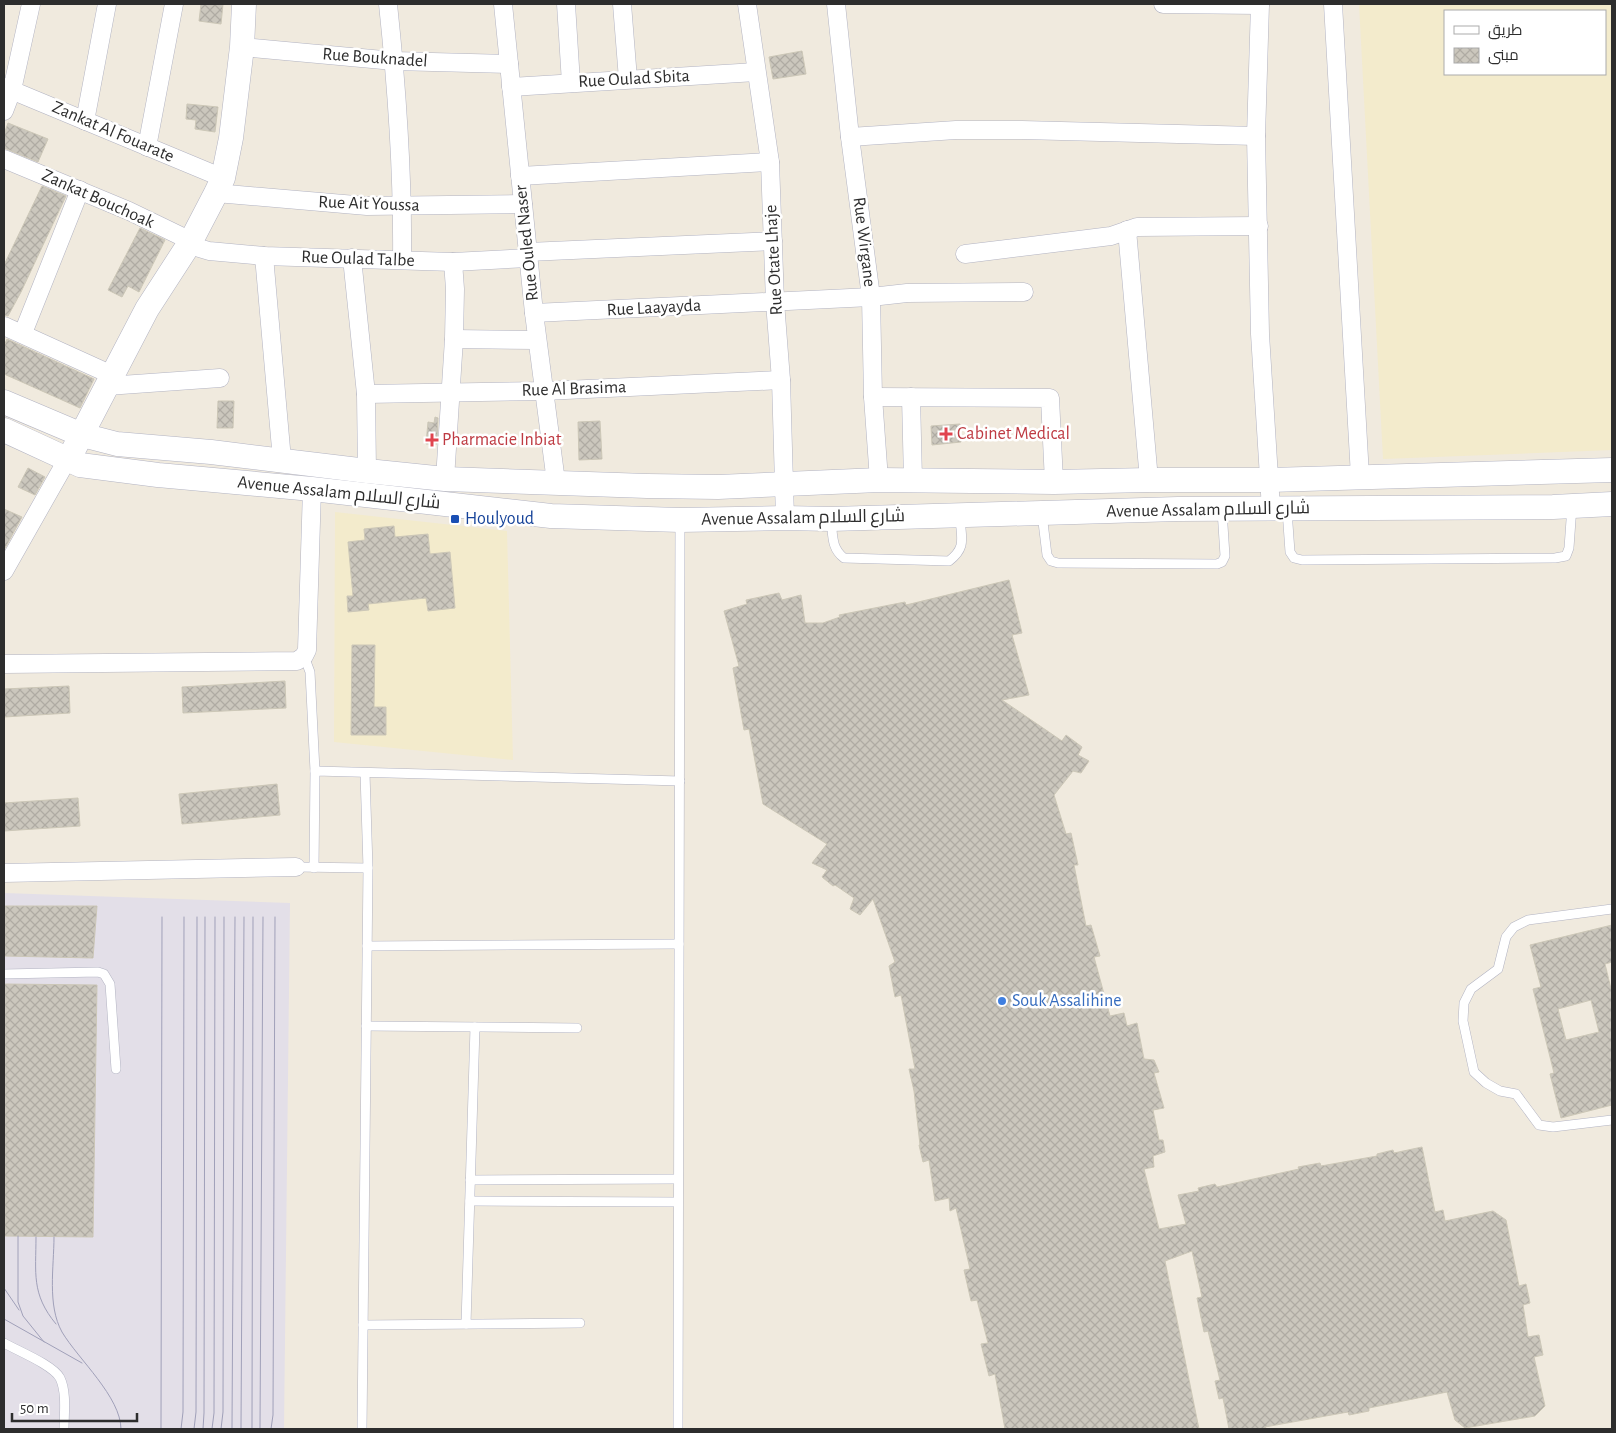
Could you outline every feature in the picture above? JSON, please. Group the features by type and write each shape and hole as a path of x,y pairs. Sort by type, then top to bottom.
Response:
{"street":[{"path":"4,111 8,89 31,4"},
{"path":"85,121 107,4"},
{"path":"147,147 174,4"},
{"path":"5,564 82,435 147,309 191,241 220,186 231,138 242,47 244,4"},
{"path":"388,4 394,61 402,206 402,260"},
{"name":"Rue Ouled Naser","path":"503,4 534,313 556,482"},
{"path":"566,4 572,83"},
{"path":"622,4 628,79"},
{"name":"Rue Otate Lhaje","path":"747,4 770,162 775,302 781,380 785,518"},
{"name":"Rue Wirgane","path":"836,4 850,137 871,297 873,397 879,480"},
{"path":"1163,4 1260,4 1256,136 1260,334 1269,480 1279,509"},
{"path":"1333,4 1360,476"},
{"name":"Rue Bouknadel","path":"242,47 394,61 509,64"},
{"name":"Rue Oulad Sbita","path":"511,87 756,72"},
{"name":"Zankat Al Fouarate","path":"8,89 147,147 220,186"},
{"path":"850,137 956,130 1256,136"},
{"name":"Zankat Bouchoak","path":"4,159 80,190 191,241"},
{"path":"520,176 770,162"},
{"name":"Rue Ait Youssa","path":"220,186 336,204 402,206 523,204"},
{"path":"23,333 80,190"},
{"path":"965,254 1111,236 1137,228 1259,226"},
{"path":"1128,230 1149,480"},
{"name":"Rue Oulad Talbe","path":"191,241 199,248 209,251 264,256 453,262 528,255 773,241"},
{"path":"264,256 282,460"},
{"path":"352,258 366,394 367,471"},
{"path":"445,478 454,339 455,288 453,262"},
{"name":"Rue Laayayda","path":"534,313 871,297 907,293 1024,292"},
{"path":"4,326 23,333 109,380 220,378"},
{"path":"454,339 537,340"},
{"name":"Rue Al Brasima","path":"366,394 544,391 781,380"},
{"path":"873,397 1050,398 1054,482"},
{"path":"910,516 911,397"},
{"name":"Avenue Assalam شارع السلام","path":"4,402 82,435 117,444 445,478 709,487 879,480 1054,482 1269,480 1612,470"},
{"name":"Avenue Assalam شارع السلام","path":"4,430 80,465 110,470 312,489 551,516 680,520 831,519 1178,509 1572,506 1612,504"},
{"path":"4,664 297,661 308,650 312,489"},
{"path":"4,873 296,868"}],"lane":[{"path":"1279,509 1290,552 1294,558 1302,560 1555,558 1566,556 1569,548 1572,506"},
{"path":"1042,514 1048,556 1050,560 1058,563 1217,564 1222,562 1225,556 1222,509"},
{"path":"831,519 834,546 844,558 949,561 958,554 961,546 960,515"},
{"path":"678,1429 680,520"},
{"path":"304,656 310,672 315,771 314,868"},
{"path":"315,771 680,781"},
{"path":"362,1429 368,868 365,773"},
{"path":"296,868 368,868"},
{"path":"1612,909 1528,920 1514,927 1506,938 1498,969 1471,989 1464,1003 1463,1022 1474,1072 1486,1083 1500,1091 1516,1094 1539,1125 1553,1127 1612,1120"},
{"path":"367,946 679,944"},
{"path":"4,974 98,972 104,974 110,984 116,1069"},
{"path":"366,1026 577,1028"},
{"path":"466,1324 475,1027"},
{"path":"470,1180 678,1179"},
{"path":"470,1201 678,1202"},
{"path":"363,1325 580,1323"},
{"path":"4,1343 49,1367 60,1378 64,1393 64,1429"}],"shaded area":[{"path":"1359,4 1612,4 1612,450 1383,459"},
{"path":"335,512 507,531 513,760 334,742"},
{"path":"4,893 290,903 284,1429 4,1429"}],"building":[{"path":"201,4 223,4 221,24 199,21"},
{"path":"802,51 806,74 773,79 769,57"},
{"path":"187,104 218,107 215,132 195,129 196,120 186,119"},
{"path":"8,123 48,139 38,162 4,148 4,134"},
{"path":"42,186 66,196 21,292 8,316 4,315 4,265"},
{"path":"140,228 165,240 139,292 128,286 122,297 108,290"},
{"path":"7,339 94,379 80,408 4,374 4,346"},
{"path":"218,401 234,401 233,428 217,428"},
{"path":"435,417 438,418 437,444 426,444 428,422 434,423"},
{"path":"600,421 602,459 579,460 578,422"},
{"name":"Cabinet Medical","path":"960,424 961,442 932,445 931,426"},
{"path":"28,468 45,477 35,495 18,487"},
{"path":"4,509 22,517 4,550"},
{"path":"394,526 395,537 428,534 430,554 450,552 455,608 428,611 426,598 368,604 369,610 348,612 347,596 353,596 348,542 365,540 364,529"},
{"name":"Souk Assalihine","path":"1009,580 1022,633 1012,635 1029,695 1002,700 1062,741 1066,735 1082,747 1078,755 1089,761 1081,773 1073,771 1054,795 1066,834 1071,833 1078,865 1074,865 1086,926 1091,925 1100,956 1094,957 1110,1016 1124,1013 1127,1026 1137,1023 1144,1059 1154,1060 1159,1072 1154,1073 1164,1108 1153,1110 1159,1140 1163,1140 1165,1152 1153,1156 1154,1167 1144,1169 1159,1229 1186,1224 1178,1195 1199,1191 1198,1188 1215,1184 1217,1187 1299,1169 1298,1167 1320,1163 1321,1166 1377,1156 1377,1154 1393,1150 1394,1153 1422,1147 1435,1212 1443,1210 1445,1221 1493,1211 1506,1220 1519,1286 1526,1284 1530,1303 1523,1305 1528,1337 1539,1335 1543,1355 1534,1357 1545,1406 1535,1416 1465,1428 1455,1420 1447,1392 1369,1408 1369,1411 1349,1415 1348,1412 1265,1427 1266,1429 1229,1429 1223,1398 1219,1399 1215,1381 1220,1380 1208,1331 1204,1332 1197,1298 1202,1297 1192,1251 1165,1261 1199,1429 1005,1429 995,1374 989,1376 981,1344 988,1343 977,1300 971,1301 964,1270 970,1269 956,1208 950,1211 949,1198 935,1201 929,1160 923,1162 919,1145 914,1091 909,1069 915,1069 901,995 895,997 889,966 895,962 873,899 860,915 850,909 854,898 822,877 827,870 812,863 827,844 763,804 749,729 744,730 733,668 739,666 724,611 747,604 746,600 779,593 782,600 801,595 805,623 823,623 840,617 839,615 905,602 906,605"},
{"path":"352,645 375,645 374,707 386,707 386,735 351,735"},
{"path":"285,681 286,708 183,713 182,687"},
{"path":"69,686 70,713 4,717 4,689"},
{"path":"277,784 280,815 182,824 179,794"},
{"path":"78,798 80,826 4,831 4,803"},
{"path":"4,906 97,906 93,958 4,956"},
{"path":"1612,925 1612,962 1605,964 1612,993 1612,1105 1561,1118 1550,1074 1554,1073 1533,989 1541,987 1530,945","holes":["1591,1000 1599,1032 1566,1040 1558,1009"]},
{"path":"4,984 97,985 93,1237 4,1236"}],"tram line":[{"path":"161,1429 162,917"},
{"path":"181,1429 183,1412 184,917"},
{"path":"194,1429 196,1412 197,917"},
{"path":"203,1429 205,917"},
{"path":"212,1429 214,1413 215,917"},
{"path":"221,1429 223,1412 224,917"},
{"path":"232,1429 235,917"},
{"path":"241,1429 244,917"},
{"path":"252,1429 253,917"},
{"path":"260,1429 263,917"},
{"path":"271,1429 273,1415 275,917"},
{"path":"18,1236 18,1302 23,1316 44,1342"},
{"path":"36,1237 36,1272 39,1293 42,1303 56,1324"},
{"path":"54,1237 52,1286 57,1321 69,1343 107,1391 119,1417 121,1429"},
{"path":"4,1288 19,1310"},
{"path":"4,1319 82,1363"}],"place":[{"name":"Cabinet Medical","path":"946,434"},
{"name":"Pharmacie Inbiat","path":"432,440"},
{"name":"Houlyoud","path":"455,519"},
{"name":"Souk Assalihine","path":"1002,1001"}]}
